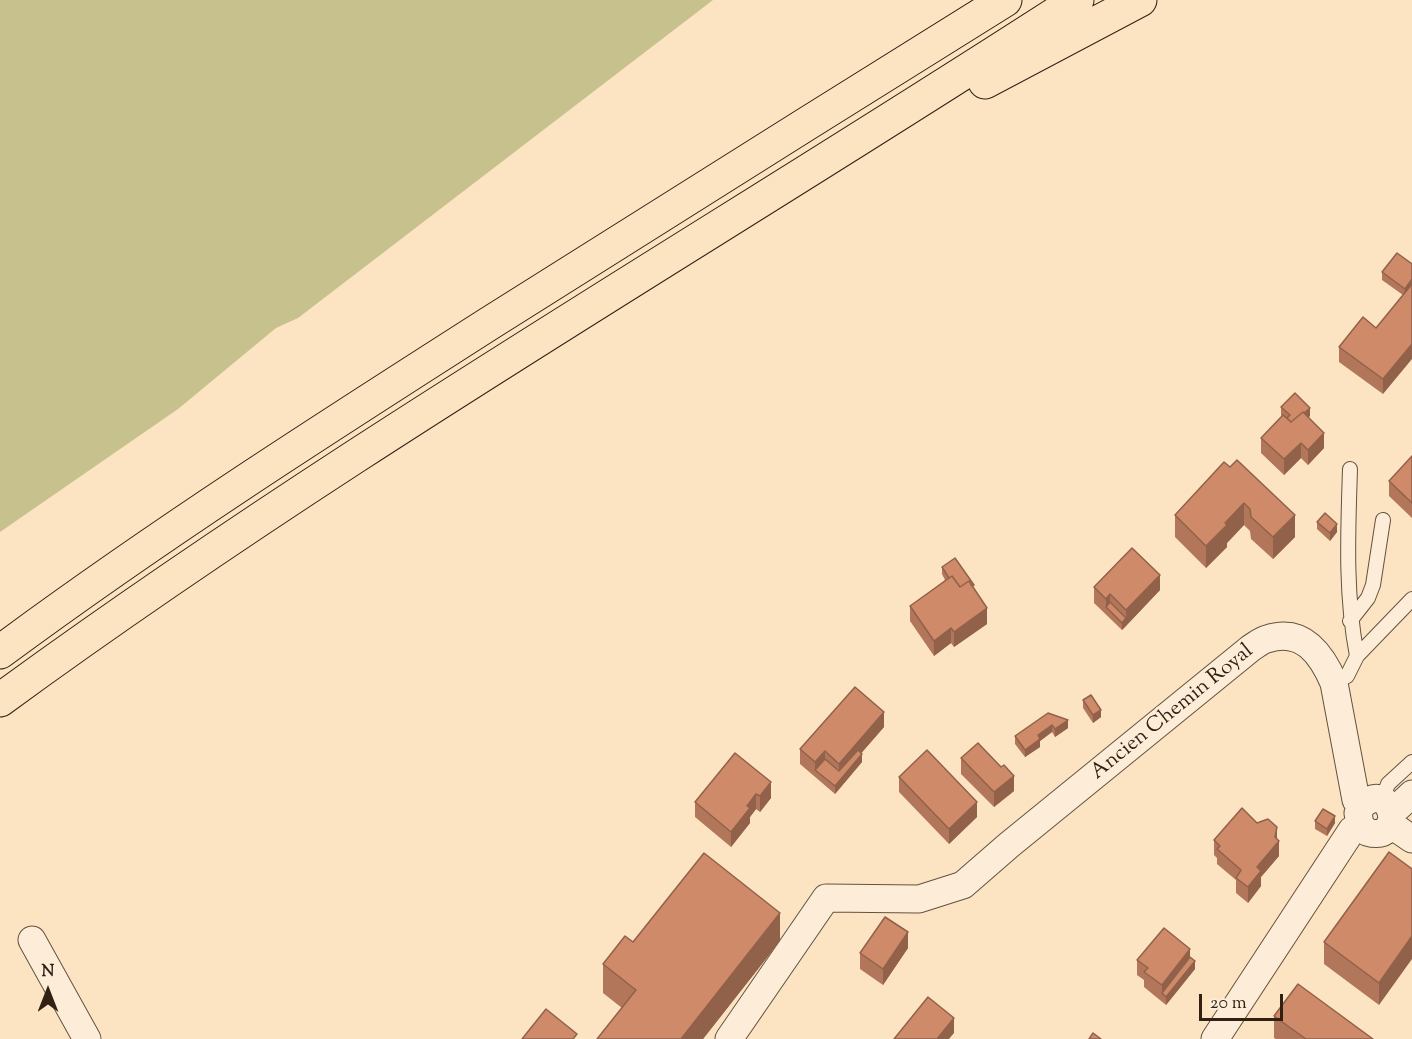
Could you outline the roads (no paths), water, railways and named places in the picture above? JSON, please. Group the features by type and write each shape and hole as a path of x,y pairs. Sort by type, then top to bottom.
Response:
{"highway":[{"path":"742,163 971,0"},
{"path":"0,652 144,550 320,431 742,163 1005,0"},
{"path":"0,700 80,641 179,573 531,345 1077,0"},
{"path":"768,196 1140,0"}],"street":[{"name":"Ancien Chemin Royal","path":"729,1039 826,898 919,899 963,885 1251,648 1267,639 1286,636 1301,640 1318,653 1334,683 1356,800 1387,814"},
{"path":"1215,1039 1352,830 1387,814"},
{"path":"32,940 87,1039"}],"lane":[{"path":"1350,468 1348,552 1350,621 1357,657"},
{"path":"1350,621 1368,598 1373,585 1383,520"},
{"path":"1334,683 1347,676 1357,657 1412,599"},
{"path":"1387,814 1388,784 1412,762"}]}
